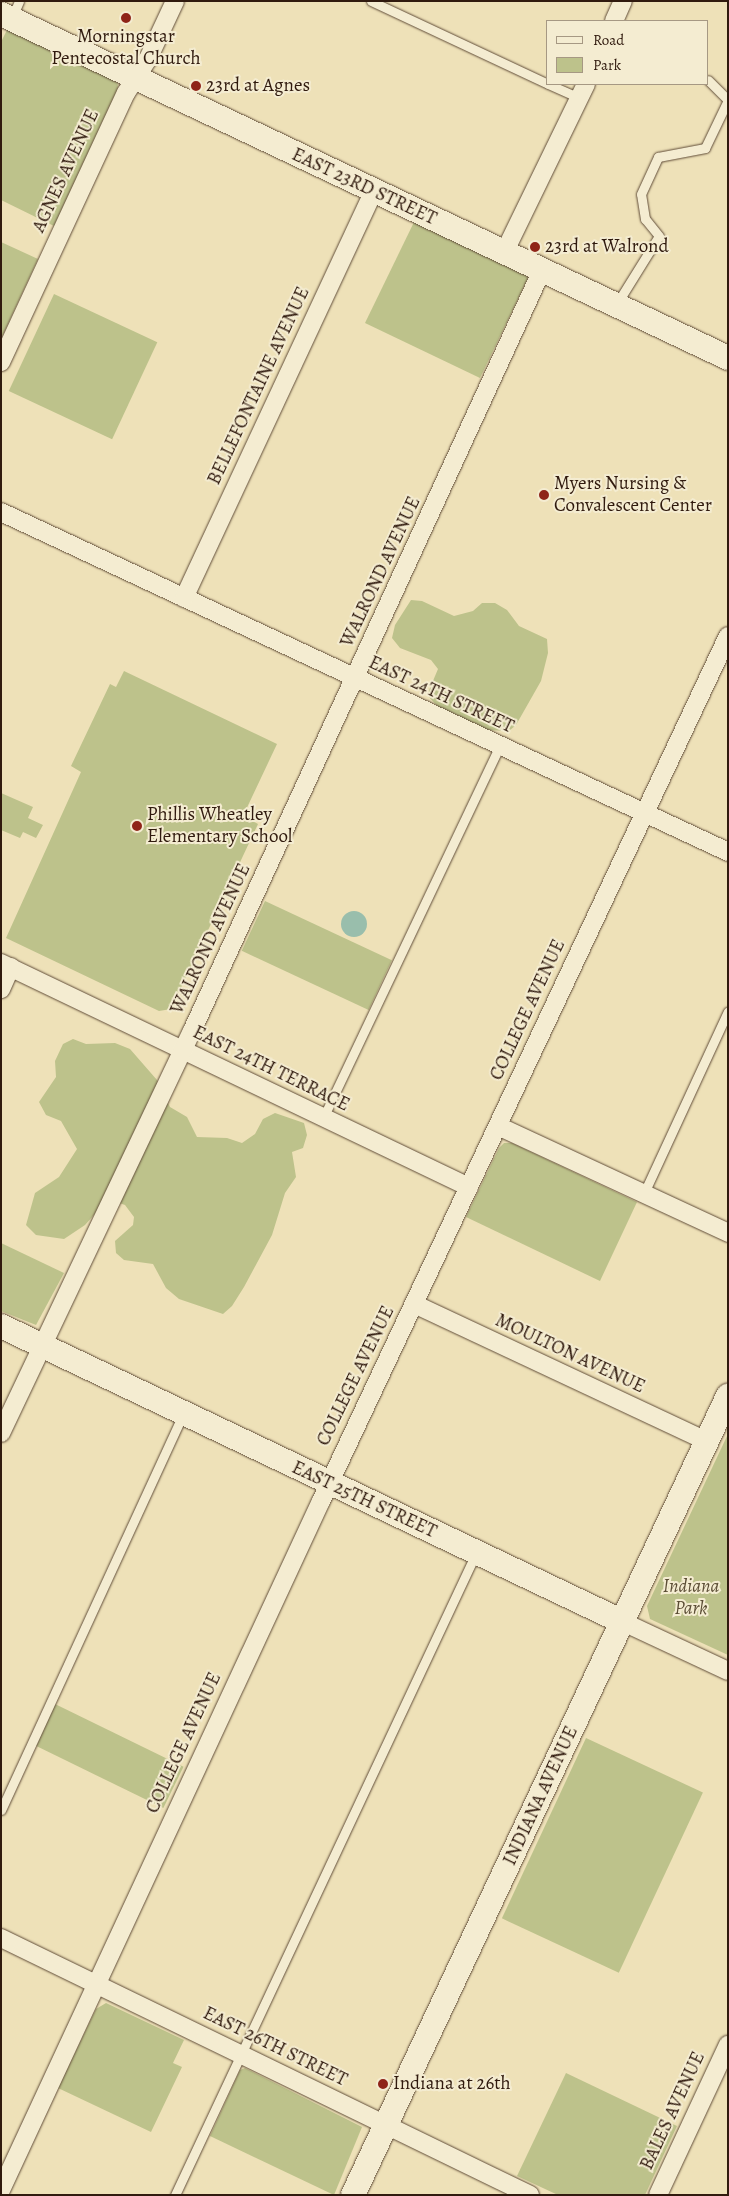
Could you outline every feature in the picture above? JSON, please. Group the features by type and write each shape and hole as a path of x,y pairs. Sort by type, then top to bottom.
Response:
{"street":[{"name":"AGNES AVENUE","path":"1,362 135,78 175,1"},
{"path":"614,20 623,1"},
{"name":"EAST 23RD STREET","path":"8,16 135,78 728,358"},
{"path":"504,253 583,91"},
{"name":"BELLEFONTAINE AVENUE","path":"184,598 374,191"},
{"name":"WALROND AVENUE","path":"1,1433 183,1050 542,270"},
{"name":"EAST 24TH STREET","path":"1,512 728,852"},
{"name":"COLLEGE AVENUE","path":"1,2190 95,1983 728,636"},
{"path":"1,989 6,965"},
{"name":"EAST 24TH TERRACE","path":"6,965 323,1118 469,1186"},
{"path":"498,1126 728,1233"},
{"name":"MOULTON AVENUE","path":"414,1304 707,1441"},
{"name":"EAST 25TH STREET","path":"1,1326 728,1671"},
{"name":"INDIANA AVENUE","path":"353,2195 728,1396"},
{"name":"EAST 26TH STREET","path":"1,1938 386,2125 508,2190 530,2195"},
{"name":"BALES AVENUE","path":"658,2195 728,2045"}],"lane":[{"path":"371,1 546,83"},
{"path":"616,305 659,236 645,219 641,194 658,157 704,148 728,100 709,81"},
{"path":"553,85 583,91"},
{"path":"323,1118 500,746"},
{"path":"644,1193 728,1011"},
{"path":"1,1810 183,1414"},
{"path":"175,2195 476,1553"}],"green space":[{"path":"9,26 117,78 118,88 54,226 1,200 1,42"},
{"path":"416,218 524,270 528,278 480,378 365,323"},
{"path":"1,242 38,259 1,339"},
{"path":"54,294 157,342 112,439 9,391"},
{"path":"411,600 422,601 454,616 473,611 482,603 495,603 507,610 519,626 547,639 548,653 541,681 516,725 509,731 485,730 453,713 441,710 427,695 438,669 431,660 400,648 392,638 395,625"},
{"path":"124,671 277,744 243,816 258,824 171,1009 159,1011 6,938 81,772 71,766 110,684 116,687"},
{"path":"1,793 33,807 28,818 43,825 36,838 23,832 20,838 1,830"},
{"path":"265,901 392,960 369,1010 242,951"},
{"path":"73,1039 86,1044 115,1043 130,1049 157,1080 170,1107 187,1117 197,1137 227,1138 242,1143 255,1134 263,1119 275,1113 304,1123 307,1135 303,1148 292,1152 296,1177 285,1193 272,1235 244,1287 232,1306 223,1314 179,1299 166,1288 153,1264 124,1260 116,1253 115,1241 133,1225 134,1217 125,1205 108,1199 85,1225 64,1239 36,1235 26,1225 35,1193 59,1177 77,1149 61,1121 46,1115 39,1102 56,1077 55,1061 63,1044"},
{"path":"504,1143 512,1143 637,1202 600,1281 466,1217 499,1148"},
{"path":"1,1243 64,1273 36,1325 1,1311"},
{"name":"Indiana Park","path":"728,1434 728,1655 650,1619 647,1606"},
{"path":"55,1704 184,1767 163,1808 35,1745"},
{"path":"586,1738 703,1793 619,1973 502,1918"},
{"path":"106,2003 184,2040 173,2063 182,2067 151,2132 58,2088 96,2009"},
{"path":"245,2068 362,2127 334,2195 210,2136 240,2070"},
{"path":"566,2073 677,2126 645,2195 558,2195 517,2176"}],"shaded area":[{"path":"354,911 363,915 367,924 363,933 354,937 345,933 341,924 345,915"}],"place":[{"name":"Morningstar Pentecostal Church","path":"126,18"},
{"name":"23rd at Agnes","path":"196,86"},
{"name":"23rd at Walrond","path":"535,247"},
{"name":"Myers Nursing & Convalescent Center","path":"544,495"},
{"name":"Phillis Wheatley Elementary School","path":"137,826"},
{"name":"Indiana at 26th","path":"383,2084"}]}
